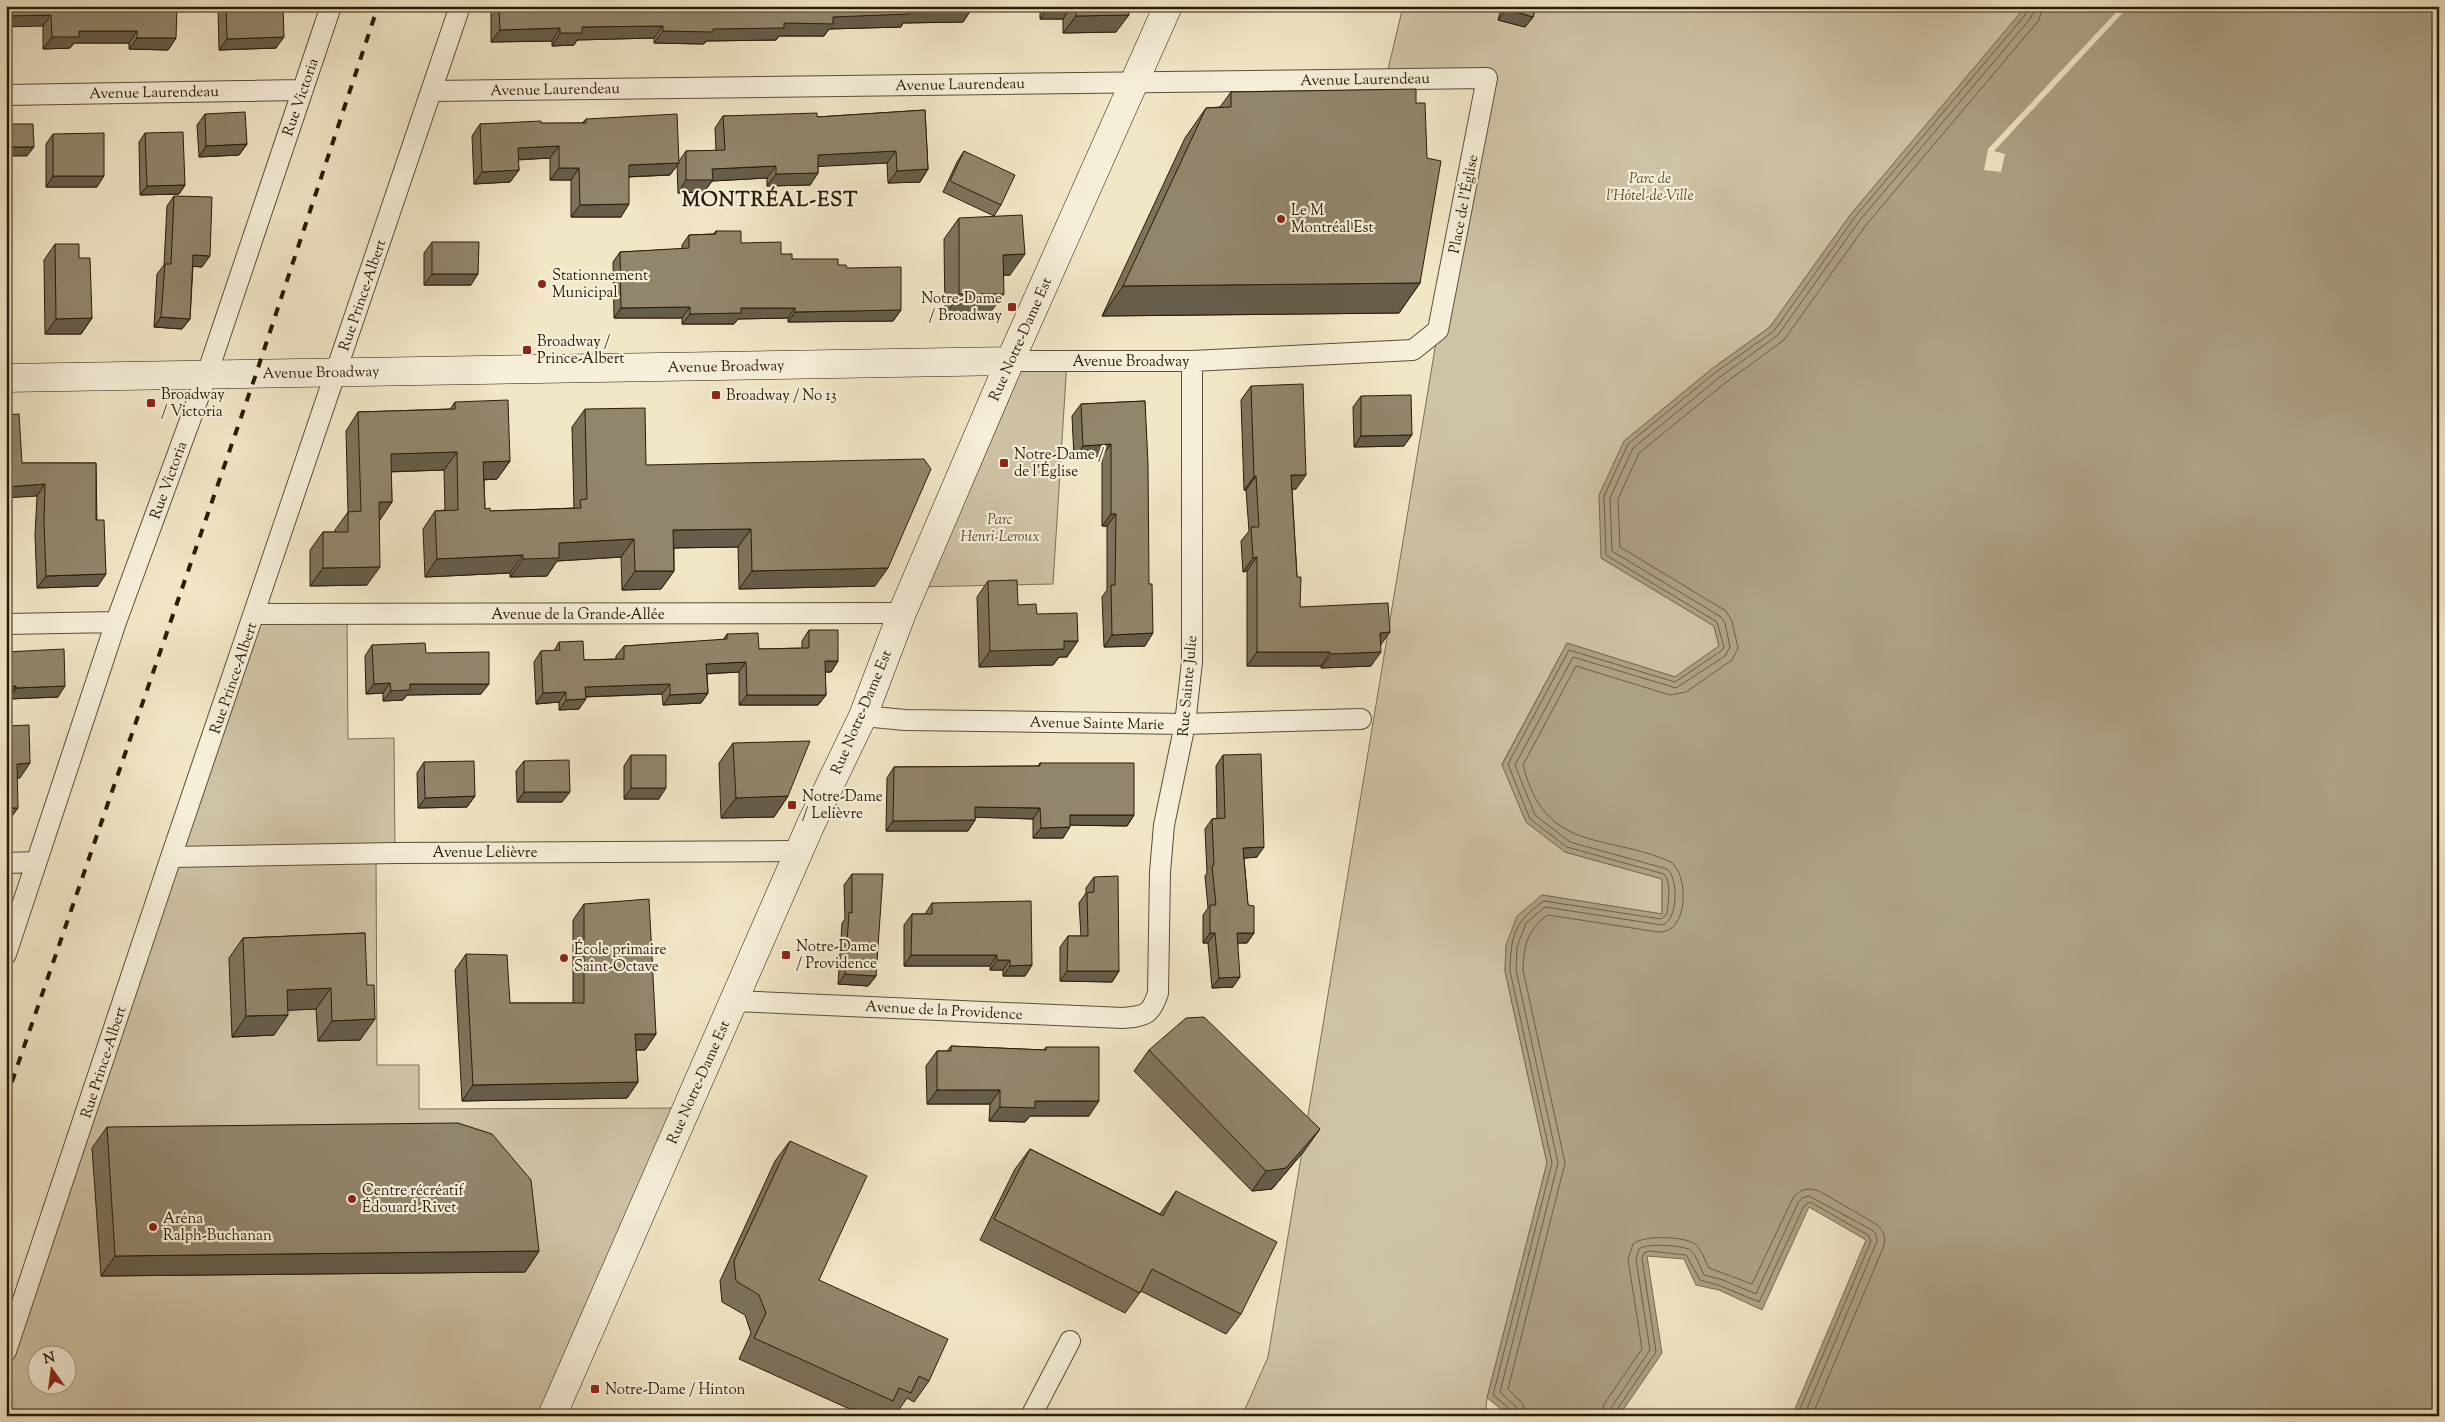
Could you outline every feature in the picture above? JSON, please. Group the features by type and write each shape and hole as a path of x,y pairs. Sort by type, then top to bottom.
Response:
{"main road":[{"name":"Rue Notre-Dame Est","path":"552,1416 799,851 863,716 902,613 1010,361 1168,6"},
{"name":"Avenue Broadway","path":"6,378 1010,361"}],"street":[{"name":"Rue Victoria","path":"6,954 116,622 207,374 331,6"},
{"name":"Rue Prince-Albert","path":"6,1351 171,857 460,6"},
{"name":"Avenue Laurendeau","path":"432,91 1487,78"},
{"name":"Place de l'Église","path":"1438,330 1487,78"},
{"name":"Avenue Laurendeau","path":"6,94 303,90"},
{"name":"Avenue Broadway","path":"1010,361 1192,361 1413,350 1438,330"},
{"name":"Rue Sainte Julie","path":"1153,1008 1158,992 1160,872 1164,825 1185,724 1192,662 1192,361"},
{"name":"Avenue de la Grande-Allée","path":"255,614 902,613"},
{"path":"6,624 116,622"},
{"name":"Avenue Sainte Marie","path":"863,716 905,720 1185,724 1361,719"},
{"name":"Avenue Lelièvre","path":"171,857 405,853 799,851"},
{"path":"6,863 36,862"},
{"name":"Avenue de la Providence","path":"733,1001 1123,1018 1141,1016 1153,1008"},
{"path":"1031,1416 1070,1341"}],"green space":[{"name":"Parc de l'Hôtel-de-Ville","path":"1403,6 2001,6 2022,12 1851,214 1770,327 1713,368 1624,441 1601,558 1714,626 1719,646 1675,677 1567,643 1502,764 1526,822 1565,852 1662,879 1662,914 1542,895 1506,945 1505,971 1547,1163 1487,1398 1485,1416 1242,1416 1268,1357 1438,330 1487,79 1386,78"},
{"name":"Parc Henri-Leroux","path":"1010,361 1067,361 1053,584 914,587"},
{"name":"Centre récréatif Édouard-Rivet","path":"255,614 347,615 348,739 394,738 395,853 376,855 377,1065 419,1065 419,1109 686,1108 552,1416 6,1416 6,1351"}],"water":[{"path":"2026,6 2439,6 2439,1416 1792,1416 1866,1240 1809,1207 1762,1310 1719,1290 1696,1285 1684,1259 1647,1256 1662,1353 1619,1416 1510,1416 1487,1398 1547,1163 1505,971 1506,945 1517,916 1542,895 1662,914 1662,879 1565,852 1526,822 1502,765 1567,643 1675,677 1719,646 1714,626 1601,558 1599,495 1624,441 1713,368 1770,327 1851,214"}],"pier":[{"path":"2122,6 2129,6 1994,151 2005,154 2001,172 1984,170 1988,149"}],"building":[{"path":"6,6 177,6 176,38 137,38 137,31 79,31 79,37 52,37 51,15 6,16"},
{"path":"226,6 283,6 284,37 227,39"},
{"path":"499,6 971,6 971,10 909,11 909,14 833,17 833,24 784,23 784,28 713,29 713,32 663,31 663,26 582,27 582,33 560,33 560,28 500,30"},
{"path":"1075,6 1128,6 1129,15 1076,16"},
{"path":"1507,6 1536,6 1533,17 1506,9"},
{"name":"Le M Montréal Est","path":"1416,89 1416,103 1425,103 1427,158 1441,161 1420,283 1123,286 1206,108 1231,107 1231,92"},
{"path":"925,110 928,169 897,171 896,151 818,155 818,173 776,174 776,166 712,169 713,180 686,180 686,151 725,150 723,116 817,113 817,117"},
{"path":"245,112 247,144 206,146 205,114"},
{"path":"677,114 679,163 629,165 629,204 580,205 579,168 559,168 559,146 518,148 519,170 482,172 480,124 541,121 541,123 586,123 586,119"},
{"path":"6,124 33,124 34,147 6,147"},
{"path":"183,132 185,185 147,186 145,133"},
{"path":"104,133 104,176 53,176 53,134"},
{"path":"964,151 1015,175 1001,205 950,181"},
{"path":"174,196 212,197 210,256 193,255 190,319 161,317 165,264 171,264"},
{"path":"1022,215 1025,254 1003,255 1004,294 959,294 959,218"},
{"path":"716,231 741,231 741,243 781,242 781,254 792,254 792,259 838,259 838,265 846,265 847,268 901,267 901,310 795,312 795,308 741,308 741,313 690,314 690,307 621,308 620,252 689,248 689,235 716,234"},
{"path":"432,242 479,242 478,274 432,274"},
{"path":"55,244 79,244 79,258 90,258 92,318 56,319"},
{"path":"1303,384 1306,475 1291,475 1297,577 1301,577 1300,607 1388,603 1390,632 1380,633 1381,652 1331,654 1330,652 1257,652 1257,557 1253,558 1251,527 1259,527 1256,476 1254,477 1251,386"},
{"path":"1411,395 1412,435 1361,436 1361,396"},
{"path":"508,400 510,461 483,462 485,509 490,508 490,511 581,508 580,500 587,499 585,409 645,408 646,465 924,459 931,469 888,568 752,571 751,529 673,530 674,571 635,571 634,539 559,543 559,558 523,559 523,555 437,559 435,511 458,510 457,452 391,454 392,502 379,502 380,567 323,568 323,532 348,532 348,512 361,511 358,412 455,409 455,402"},
{"path":"1145,401 1148,463 1149,584 1152,584 1153,633 1112,635 1111,585 1115,585 1116,514 1111,514 1111,444 1083,446 1081,404"},
{"path":"19,414 22,463 96,463 96,520 104,520 106,574 46,576 45,484 6,487 6,415"},
{"path":"1017,580 1018,605 1036,604 1037,614 1077,613 1078,641 1064,641 1064,649 990,651 988,581"},
{"path":"809,630 838,630 838,661 825,661 826,695 747,695 746,662 706,664 708,693 670,695 670,684 585,687 586,699 566,700 566,692 543,693 541,651 560,650 559,642 583,641 584,660 624,659 624,646 727,639 727,634 758,633 759,649 809,648"},
{"path":"425,643 426,653 489,652 489,684 410,684 410,690 391,691 390,683 374,684 372,645"},
{"path":"64,649 65,686 16,688 16,686 6,686 6,652"},
{"path":"29,725 30,763 17,764 18,808 6,808 6,726"},
{"path":"810,741 788,796 736,798 733,743"},
{"path":"1261,754 1264,847 1243,848 1248,905 1254,906 1254,933 1237,933 1240,977 1219,978 1215,933 1210,933 1210,905 1216,905 1212,866 1214,865 1212,819 1225,818 1223,755"},
{"path":"631,755 666,755 666,788 631,788"},
{"path":"569,760 570,792 524,792 524,761"},
{"path":"474,761 475,796 425,798 424,762"},
{"path":"1040,763 1134,763 1134,815 1070,815 1070,827 1041,828 1040,808 975,807 975,820 893,821 894,767 1040,766"},
{"path":"852,874 883,874 876,976 845,974 849,912 852,913"},
{"path":"1118,876 1119,971 1067,971 1068,936 1088,936 1087,893 1094,892 1094,877"},
{"path":"649,899 656,1034 635,1034 638,1082 473,1085 466,954 507,955 510,1003 584,1003 584,904"},
{"path":"1031,901 1032,965 1010,966 1010,960 997,960 997,955 911,955 912,914 932,914 932,903"},
{"path":"365,933 367,985 374,985 375,1019 332,1021 331,988 287,990 288,1015 246,1016 243,938"},
{"path":"1204,1017 1320,1129 1286,1168 1266,1171 1149,1050 1186,1018"},
{"path":"951,1046 1046,1050 1046,1047 1099,1047 1099,1101 1035,1101 1035,1108 1000,1107 1000,1090 937,1090 937,1051 951,1051"},
{"path":"458,1123 492,1134 531,1180 539,1251 115,1256 107,1127"},
{"path":"790,1141 867,1176 819,1280 948,1339 929,1381 919,1376 911,1393 899,1388 893,1401 754,1338 766,1313 759,1295 736,1281 734,1261"},
{"path":"1030,1149 1163,1216 1176,1191 1277,1242 1241,1314 1152,1269 1140,1293 994,1219"}],"railway":[{"path":"6,1099 256,374 378,6"}],"place":[{"name":"Le M Montréal Est","path":"1281,219"},
{"name":"Stationnement Municipal","path":"542,284"},
{"name":"Notre-Dame / Broadway","path":"1012,307"},
{"name":"Broadway / Prince-Albert","path":"527,350"},
{"name":"Broadway / No 13","path":"716,395"},
{"name":"Broadway / Victoria","path":"151,403"},
{"name":"Notre-Dame / de l'Église","path":"1004,463"},
{"name":"Notre-Dame / Lelièvre","path":"792,805"},
{"name":"Notre-Dame / Providence","path":"786,955"},
{"name":"École primaire Saint-Octave","path":"564,958"},
{"name":"Centre récréatif Édouard-Rivet","path":"352,1199"},
{"name":"Aréna Ralph-Buchanan","path":"153,1227"},
{"name":"Notre-Dame / Hinton","path":"595,1389"}],"district":[{"name":"MONTRÉAL-EST","path":"770,199"}]}
